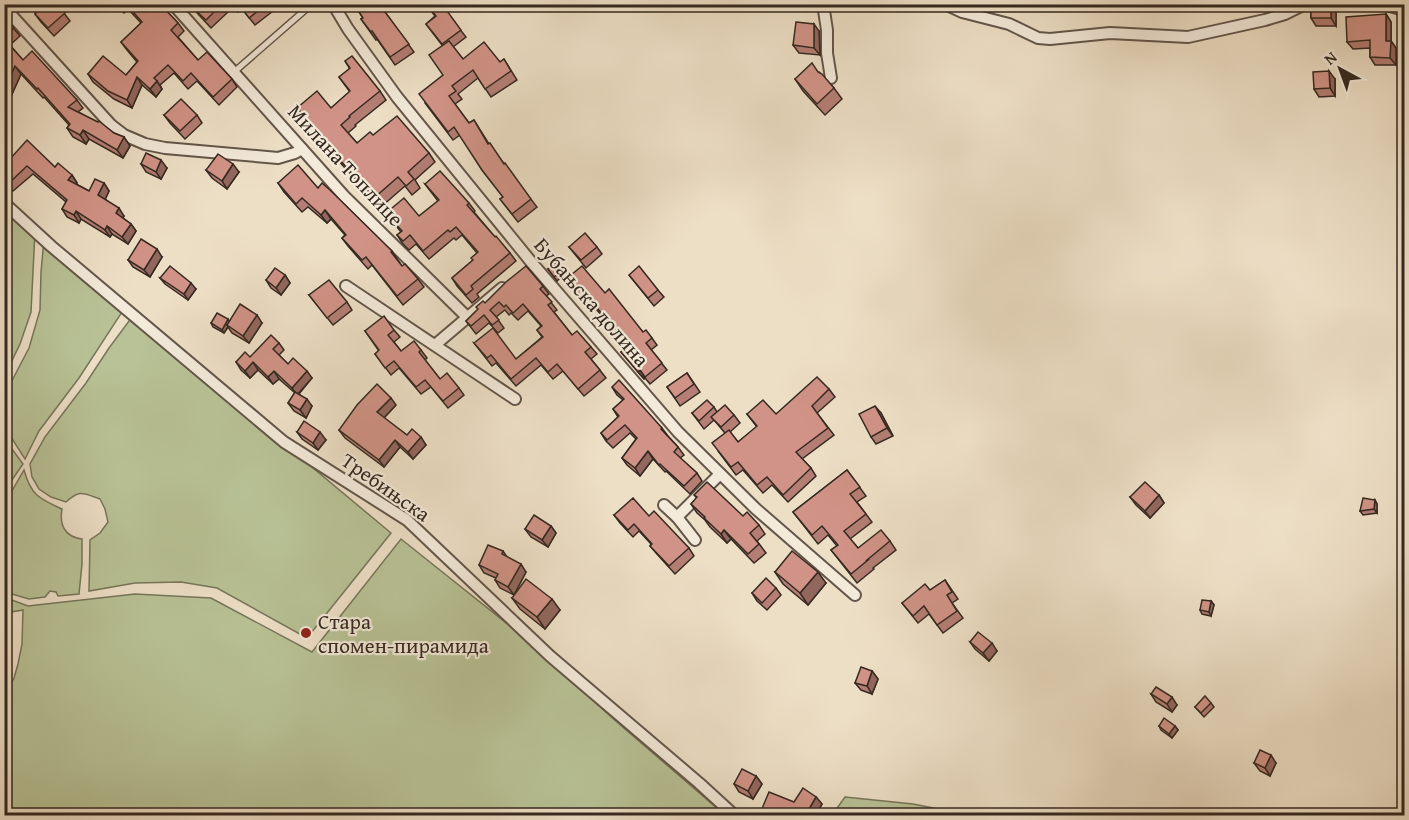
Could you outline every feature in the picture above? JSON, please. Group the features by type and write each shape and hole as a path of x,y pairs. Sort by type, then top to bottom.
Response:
{"street":[{"name":"Милана Топлице","path":"173,4 353,205 467,317"},
{"name":"Бубањска долина","path":"333,4 348,29 397,97 528,266 678,432 778,529 855,595"},
{"path":"823,4 831,78"},
{"path":"945,4 962,12 1009,24 1038,38 1050,39 1110,33 1188,37 1265,20 1285,14 1305,4"},
{"path":"1383,4 1404,10"},
{"path":"4,7 111,125 124,135 145,144 165,148 278,158 302,149"},
{"name":"Требињска","path":"4,203 51,246 284,442 407,520 550,656 735,816"},
{"path":"435,345 508,283"},
{"path":"346,286 515,399"},
{"path":"677,517 720,474"},
{"path":"664,505 695,540"}],"lane":[{"path":"234,72 312,4"}],"green space":[{"path":"5,203 35,231 31,312 20,344 5,375"},
{"path":"44,239 124,309 79,378 39,431 25,459 11,437 5,434 5,394 29,348 40,310"},
{"path":"132,317 391,533 307,638 217,588 181,582 135,583 89,591 90,540 100,533 108,522 105,509 100,499 85,494 75,495 66,502 51,497 39,489 32,477 30,464 45,437"},
{"path":"5,441 23,464 5,490"},
{"path":"24,470 37,496 62,509 61,520 67,533 82,539 79,594 58,596 56,592 50,591 45,597 29,599 5,592 5,500"},
{"path":"401,539 525,638 618,723 725,815 5,815 5,696 18,664 22,644 23,610 5,613 4,597 28,606 135,594 211,598 312,652"},
{"path":"845,797 913,804 965,815 832,815"}],"building":[{"path":"30,4 57,4 65,13 48,28 35,14 37,12"},
{"path":"126,4 160,4 178,23 171,30 198,60 207,52 232,79 213,97 191,73 183,81 168,65 154,78 157,81 150,89 137,77 127,100 108,91 88,74 103,56 126,75 138,61 121,42 142,22"},
{"path":"196,4 222,4 206,20 193,8"},
{"path":"239,4 267,4 249,18"},
{"path":"354,4 379,4 409,44 390,57 361,19 363,18"},
{"path":"427,4 442,4 461,30 442,44 426,24 436,16"},
{"path":"1311,4 1331,4 1331,18 1311,18"},
{"path":"1386,14 1386,41 1391,41 1390,58 1370,57 1370,40 1347,42 1346,17"},
{"path":"4,17 14,28 4,36"},
{"path":"796,22 814,24 814,48 793,45"},
{"path":"4,39 23,60 32,51 77,100 68,107 99,121 114,133 124,137 117,150 83,130 80,135 67,128 70,124 15,66 4,90"},
{"path":"449,41 463,59 484,42 500,62 504,59 511,71 485,89 473,70 452,86 456,91 449,96 469,123 474,120 488,144 490,143 531,199 512,214 500,199 503,197 454,127 448,132 419,94 443,75 429,55"},
{"path":"352,56 380,91 341,125 357,143 370,132 373,135 397,116 429,153 408,172 414,179 406,186 398,177 374,198 297,108 317,91 331,108 350,91 339,77 350,68 345,61"},
{"path":"812,63 834,88 817,104 795,79"},
{"path":"1329,71 1330,88 1314,89 1313,72"},
{"path":"181,99 197,115 180,131 164,115"},
{"path":"27,140 55,167 58,163 72,175 68,180 89,191 95,179 104,183 98,195 119,208 116,213 131,224 122,237 107,226 105,230 76,211 74,215 62,209 67,200 27,166 8,184 4,180 4,151 11,158"},
{"path":"146,153 161,160 156,172 141,164"},
{"path":"218,154 233,164 222,181 206,170"},
{"path":"298,165 318,188 322,183 330,190 392,251 402,266 405,264 418,279 397,296 366,257 362,260 342,238 346,235 325,210 321,215 302,198 296,204 278,183"},
{"path":"440,171 510,253 471,286 473,289 466,295 452,278 473,260 471,258 478,252 456,227 450,232 448,230 423,251 410,235 403,241 397,235 402,231 386,213 404,198 419,216 439,200 425,184"},
{"path":"585,233 597,247 581,260 569,247"},
{"path":"141,239 157,249 144,270 128,260"},
{"path":"555,263 561,271 554,277 548,269"},
{"path":"170,266 191,283 184,294 160,278"},
{"path":"526,266 543,286 540,289 552,302 548,305 572,335 577,331 591,347 585,352 600,370 578,389 557,364 548,372 536,358 511,379 491,355 487,358 474,343 493,328 516,359 543,337 537,330 542,326 523,304 513,313 506,305 504,307 499,302 490,310 499,320 492,325 484,315 471,326 466,321 478,309 476,307 483,301 485,303"},
{"path":"582,266 605,293 609,289 643,332 646,330 652,338 646,343 662,363 645,377 621,352 629,345 605,315 585,294 581,297 566,279"},
{"path":"639,266 658,290 648,298 629,275"},
{"path":"275,268 285,275 276,288 266,280"},
{"path":"329,280 347,302 327,318 309,295"},
{"path":"240,304 257,315 243,336 227,325"},
{"path":"217,313 228,319 222,330 211,323"},
{"path":"384,316 394,330 388,335 401,351 414,341 421,350 419,352 440,379 447,373 459,388 443,401 425,380 416,387 394,361 385,368 375,354 379,350 365,331"},
{"path":"271,335 279,343 273,349 288,364 293,358 307,371 292,388 274,371 268,377 253,362 245,371 236,362 245,352 250,357"},
{"path":"687,373 694,384 675,398 667,387"},
{"path":"817,377 829,389 812,406 828,428 796,452 811,468 783,495 767,477 757,485 738,462 731,467 712,443 729,430 738,442 757,426 747,414 763,400 776,414"},
{"path":"619,380 678,447 674,452 697,473 684,486 659,465 648,451 635,468 622,458 637,438 625,425 607,440 601,433 619,416 613,409 624,399 612,387"},
{"path":"377,384 391,398 377,412 407,435 412,429 421,437 408,452 395,440 379,460 339,430 357,405"},
{"path":"295,392 307,399 300,410 288,403"},
{"path":"707,400 714,407 699,421 692,413"},
{"path":"725,405 734,415 721,427 711,417"},
{"path":"875,406 887,428 871,437 859,414"},
{"path":"304,421 320,432 313,443 297,432"},
{"path":"847,470 860,487 850,494 866,514 844,531 858,548 881,530 890,541 851,574 831,550 838,545 822,526 812,535 793,512"},
{"path":"707,482 743,516 747,512 759,525 750,533 759,544 748,554 724,530 721,534 691,504 697,497 694,495"},
{"path":"1145,482 1159,495 1145,511 1130,497"},
{"path":"633,498 649,516 654,511 689,548 669,566 634,524 628,530 614,515"},
{"path":"1363,498 1375,500 1374,509 1360,511"},
{"path":"534,515 551,526 542,540 525,529"},
{"path":"488,545 503,551 502,554 521,564 508,587 495,580 498,574 479,565"},
{"path":"792,551 818,572 800,593 775,572"},
{"path":"766,578 776,588 762,603 752,593"},
{"path":"526,579 552,599 537,617 512,598"},
{"path":"945,580 952,592 947,595 957,611 937,625 924,606 913,616 902,603 925,584 930,590"},
{"path":"1202,600 1211,601 1209,612 1200,610"},
{"path":"978,632 992,643 983,653 970,642"},
{"path":"861,667 872,671 867,686 855,683"},
{"path":"1156,687 1172,697 1167,704 1151,694"},
{"path":"1205,696 1211,703 1201,713 1195,707"},
{"path":"1164,718 1175,726 1169,734 1159,726"},
{"path":"1260,750 1271,755 1265,768 1254,763"},
{"path":"742,769 756,776 748,791 734,784"},
{"path":"803,788 816,797 809,809 815,813 814,816 773,816 761,811 769,792 794,802"}],"place":[{"name":"Стара спомен-пирамида","path":"306,633"}]}
